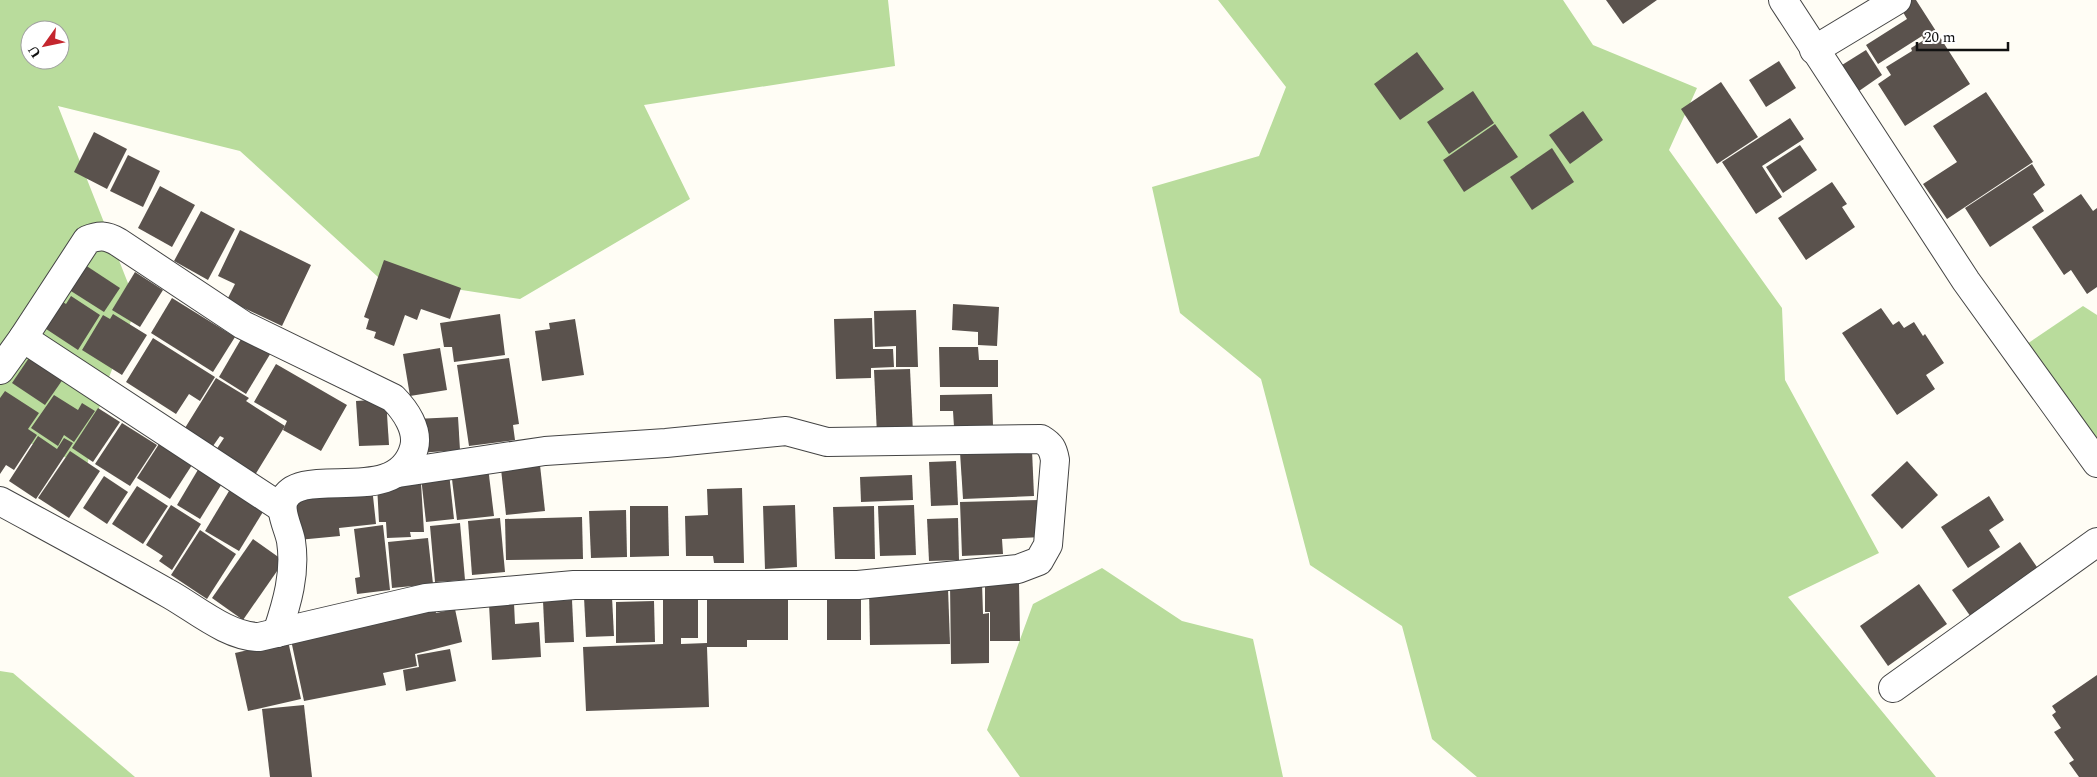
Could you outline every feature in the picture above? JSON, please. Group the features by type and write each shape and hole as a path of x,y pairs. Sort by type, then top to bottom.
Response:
{"street":[{"path":"1783,0 1966,281 2097,463"},
{"path":"1814,50 1897,0"},
{"path":"0,370 23,338 86,240 101,235 109,237 244,325 393,398 410,420 414,433 415,445 407,466 398,473 384,479 306,486 288,493 282,508 291,540 293,565 291,586 277,633"},
{"path":"23,338 282,508"},
{"path":"0,501 172,595 235,633 248,637 277,633 426,598 446,596 574,585 858,585 1018,569 1039,561 1048,545 1054,460 1053,450 1048,443 1041,439 827,442 786,431 666,443 545,451 398,473"},
{"path":"1893,688 2097,542"}],"green space":[{"path":"0,0 888,0 895,66 644,105 690,199 520,299 378,277 240,151 58,106 137,306 102,395 87,466 0,431"},
{"path":"1218,0 1563,0 1593,45 1697,88 1669,150 1782,308 1785,380 1879,553 1788,597 1936,777 1477,777 1432,739 1402,626 1310,565 1261,379 1180,313 1152,187 1259,156 1286,87"},
{"path":"2083,306 2097,315 2097,466 2018,350"},
{"path":"1102,568 1182,621 1253,639 1283,777 1020,777 987,730 1033,604"},
{"path":"0,671 13,673 135,777 0,777"}],"building":[{"path":"1606,0 1657,0 1623,24"},
{"path":"1912,0 1916,0 1970,84 1905,126 1878,84 1891,75 1886,67 1912,51 1911,48 1924,40 1922,36 1878,64 1866,45 1907,19 1900,7"},
{"path":"1866,50 1882,75 1859,91 1842,65"},
{"path":"1417,52 1444,89 1400,120 1374,84"},
{"path":"1779,61 1796,88 1766,107 1749,80"},
{"path":"1721,82 1758,137 1717,164 1681,109"},
{"path":"1473,91 1494,123 1449,154 1427,122"},
{"path":"1986,92 2033,162 1947,219 1923,184 1957,162 1933,126"},
{"path":"1583,111 1603,140 1570,164 1549,135"},
{"path":"1790,118 1804,139 1762,166 1782,197 1756,214 1722,162"},
{"path":"1495,124 1518,157 1464,192 1443,160"},
{"path":"94,132 127,149 107,189 74,172"},
{"path":"1800,145 1817,170 1783,193 1766,167"},
{"path":"1552,148 1574,182 1532,210 1510,177"},
{"path":"128,155 160,171 143,207 110,191"},
{"path":"2032,164 2045,185 2033,194 2044,211 1990,247 1965,208"},
{"path":"1832,182 1847,204 1842,207 1855,227 1806,260 1778,218"},
{"path":"160,186 195,205 172,247 138,228"},
{"path":"2081,194 2093,211 2097,208 2097,287 2087,294 2071,270 2064,275 2032,227"},
{"path":"201,211 235,229 208,280 174,261"},
{"path":"240,230 311,265 282,326 227,300 235,284 218,276"},
{"path":"384,260 461,288 450,319 421,309 417,320 405,315 394,346 374,338 376,332 366,329 369,319 364,317"},
{"path":"79,261 120,288 104,312 63,286"},
{"path":"135,272 163,290 140,327 112,310"},
{"path":"53,296 66,304 71,296 100,315 78,350 37,323"},
{"path":"172,298 235,337 213,372 151,333"},
{"path":"953,304 999,307 997,346 978,345 978,332 952,330"},
{"path":"1881,308 1893,325 1899,321 1904,328 1914,322 1923,336 1925,334 1944,363 1926,375 1935,389 1897,415 1842,333"},
{"path":"916,310 918,367 896,367 896,346 875,347 874,311"},
{"path":"113,314 147,335 122,375 82,350 103,315 110,319"},
{"path":"500,314 505,355 454,362 452,347 444,347 440,323"},
{"path":"872,318 873,349 893,349 894,367 871,368 871,378 836,379 834,319"},
{"path":"575,319 584,375 542,381 535,331 550,329 549,323"},
{"path":"244,334 272,351 246,394 219,377"},
{"path":"153,338 215,377 200,401 189,394 176,414 126,382"},
{"path":"939,347 978,347 979,360 998,360 998,387 940,387"},
{"path":"440,348 447,390 410,396 403,354"},
{"path":"35,349 68,372 45,405 12,383"},
{"path":"509,358 519,424 513,425 515,440 469,446 457,365"},
{"path":"276,364 347,405 321,451 283,430 287,421 254,402"},
{"path":"910,369 913,433 877,435 874,370"},
{"path":"216,378 249,398 246,401 285,426 255,475 216,450 224,438 220,436 213,446 185,428"},
{"path":"5,391 39,413 28,429 37,435 14,470 6,465 0,474 0,398"},
{"path":"992,394 993,426 954,427 953,411 940,411 940,395"},
{"path":"54,395 78,410 82,403 95,411 74,442 64,435 58,446 31,428"},
{"path":"386,399 389,445 359,446 356,401"},
{"path":"98,408 120,422 93,462 72,448"},
{"path":"458,417 460,450 418,453 415,419"},
{"path":"122,423 157,445 130,486 95,464"},
{"path":"38,436 57,449 64,438 73,443 36,499 9,481"},
{"path":"159,444 192,465 170,499 137,478"},
{"path":"1032,450 1034,496 963,499 960,452"},
{"path":"70,451 100,471 69,518 38,498"},
{"path":"956,461 958,505 931,506 929,462"},
{"path":"1907,461 1938,495 1902,529 1871,495"},
{"path":"540,465 545,511 506,515 501,469"},
{"path":"488,467 494,516 457,520 451,471"},
{"path":"199,468 223,482 200,519 177,505"},
{"path":"449,473 454,519 426,522 421,477"},
{"path":"912,475 913,500 861,502 860,477"},
{"path":"104,476 128,492 107,524 83,508"},
{"path":"421,483 424,532 410,532 411,537 387,538 386,522 379,522 377,485"},
{"path":"137,486 168,506 143,544 112,524"},
{"path":"232,486 266,507 239,551 205,531"},
{"path":"372,487 376,524 339,528 340,536 298,540 293,496"},
{"path":"742,488 744,563 714,563 713,556 686,556 685,516 708,515 707,489"},
{"path":"1989,496 2004,520 1989,530 2000,547 1968,568 1941,527"},
{"path":"1040,500 1042,537 1002,539 1003,554 962,556 960,502"},
{"path":"171,505 201,524 172,570 159,561 163,556 146,545"},
{"path":"795,505 797,567 765,569 763,506"},
{"path":"914,505 916,555 880,556 878,506"},
{"path":"630,506 668,506 669,556 630,557"},
{"path":"874,506 875,559 835,559 833,507"},
{"path":"626,510 627,557 591,558 589,511"},
{"path":"582,517 583,559 506,560 505,519"},
{"path":"500,518 505,572 472,575 468,521"},
{"path":"958,518 959,560 929,561 927,519"},
{"path":"460,523 465,580 435,582 430,526"},
{"path":"383,525 390,590 357,594 355,578 360,577 354,529"},
{"path":"200,530 236,554 207,599 171,575"},
{"path":"428,538 433,584 392,588 388,542"},
{"path":"253,539 284,561 243,620 212,598"},
{"path":"2020,542 2041,573 1973,620 1952,590"},
{"path":"1019,582 1020,641 990,641 990,612 985,612 985,583"},
{"path":"950,583 982,583 983,614 989,613 989,663 951,664"},
{"path":"1919,584 1947,624 1888,666 1860,626"},
{"path":"948,588 950,644 870,645 869,589"},
{"path":"861,594 861,640 827,640 827,595"},
{"path":"707,596 788,597 788,640 747,640 747,647 707,647 709,707 586,711 583,647 663,644 663,599 698,599 698,638 681,638 681,644 707,643"},
{"path":"584,597 612,597 614,636 586,637"},
{"path":"572,600 574,642 545,643 543,601"},
{"path":"654,601 655,642 616,643 616,602"},
{"path":"514,603 515,624 539,622 541,657 492,660 489,604"},
{"path":"434,604 436,613 455,609 462,642 415,654 417,666 383,673 386,685 304,701 291,640 407,617 405,610"},
{"path":"288,641 301,699 248,711 235,653"},
{"path":"450,649 456,681 406,691 403,670 419,667 417,655"},
{"path":"2097,675 2097,777 2079,777 2069,763 2074,760 2054,732 2061,728 2052,715 2056,712 2052,706"},
{"path":"304,705 312,777 270,777 262,709"}]}
